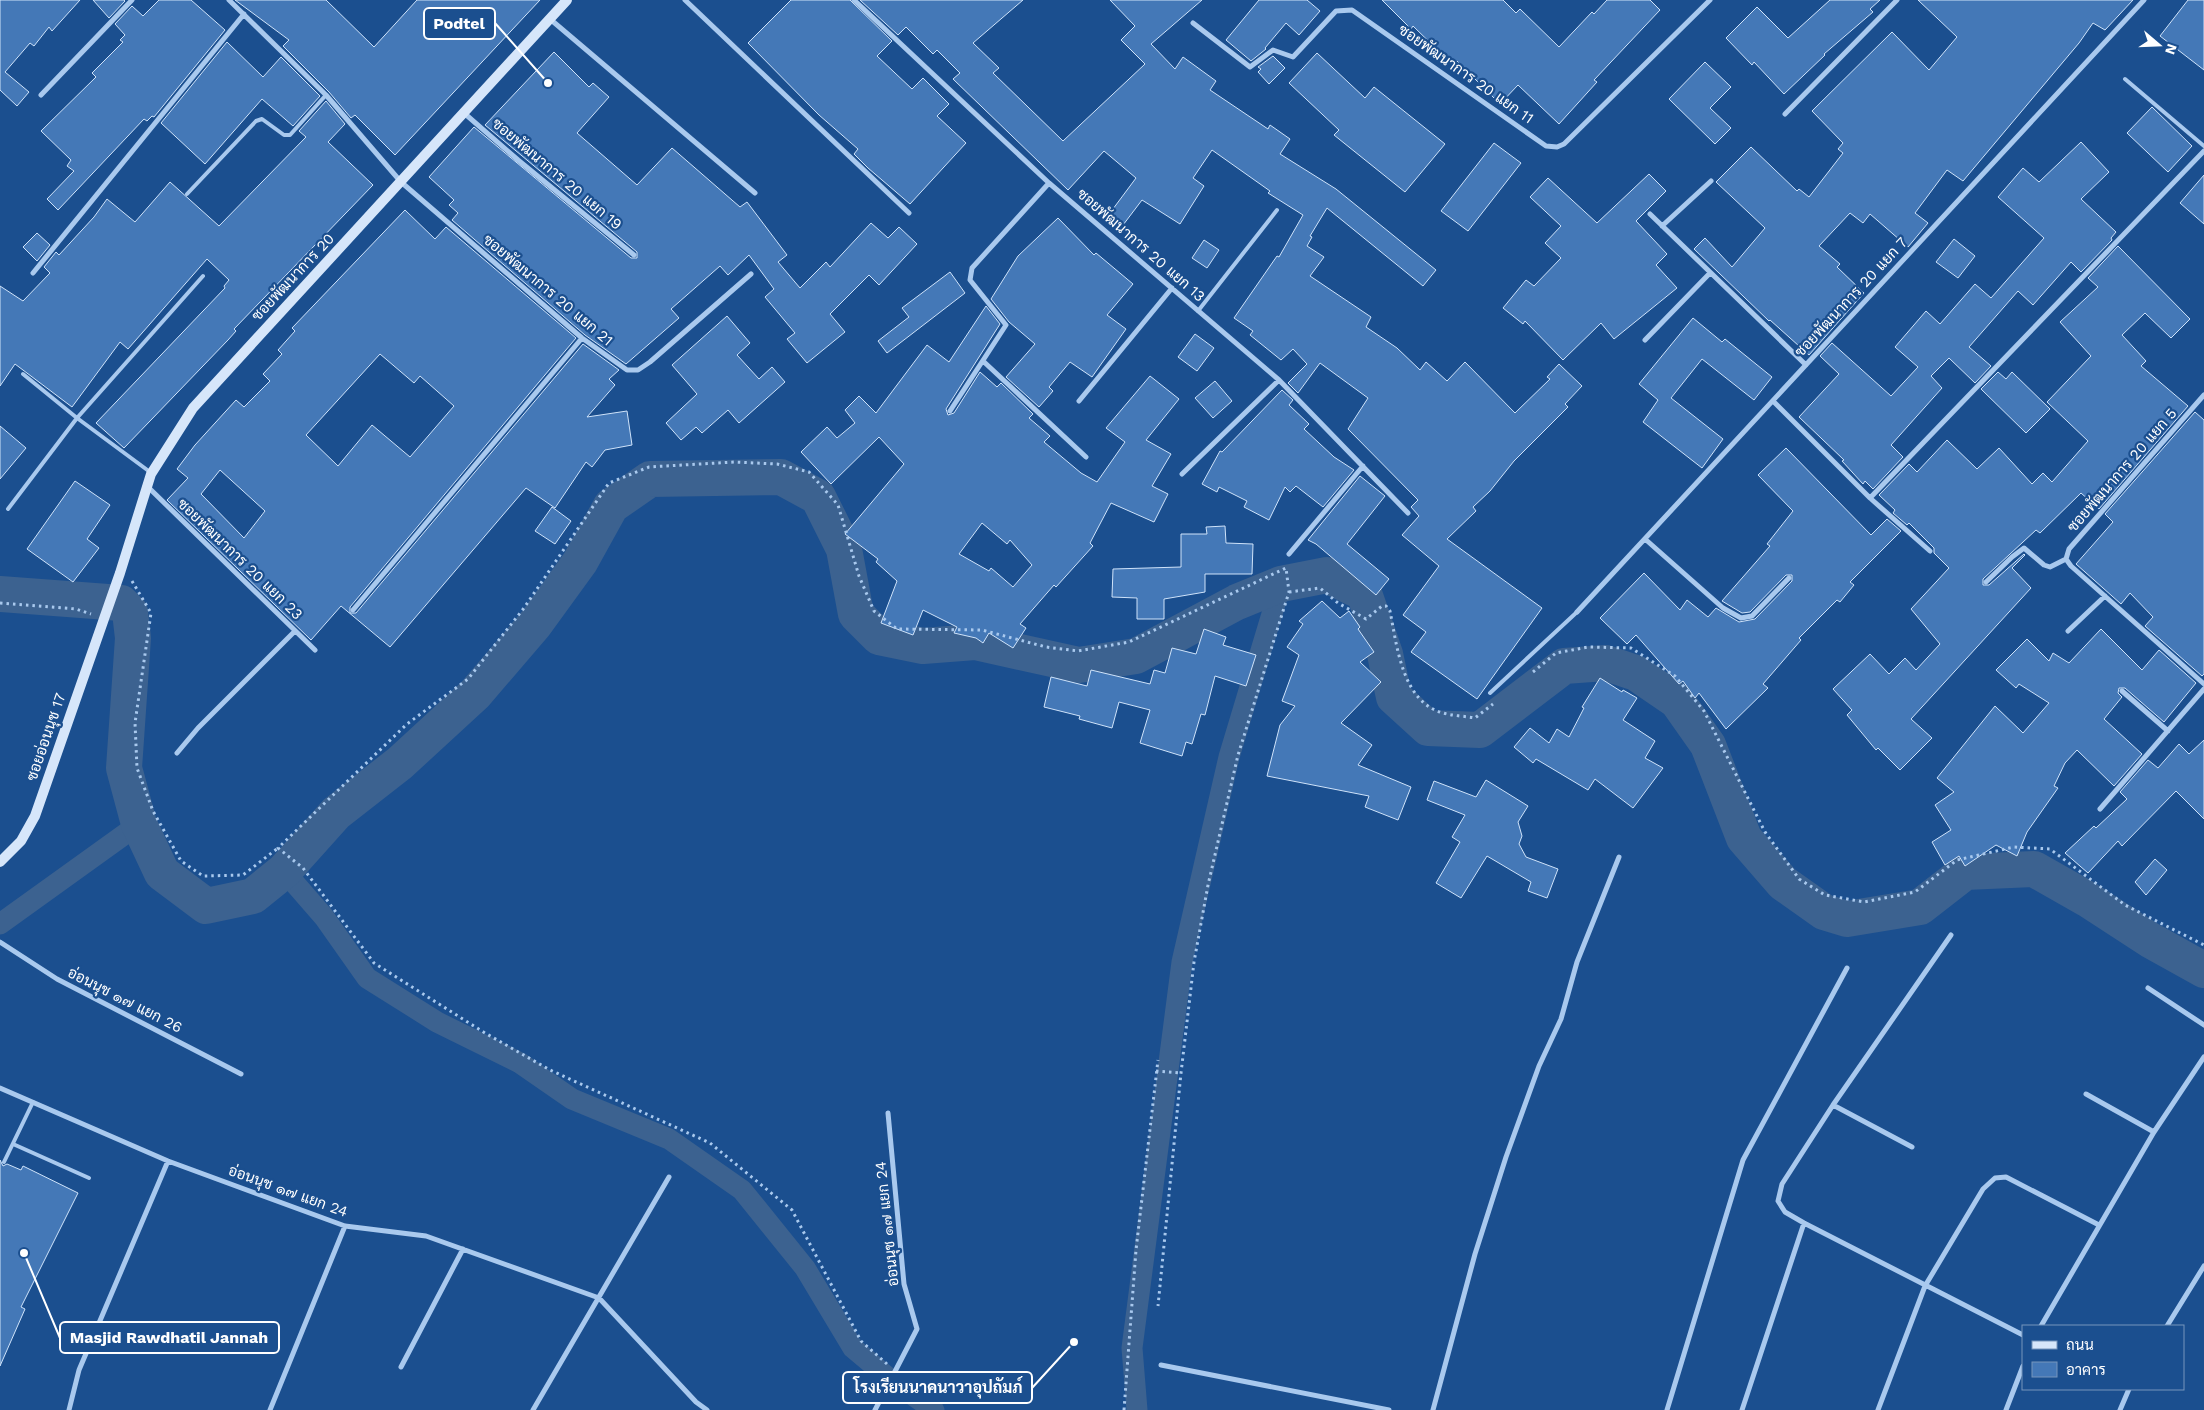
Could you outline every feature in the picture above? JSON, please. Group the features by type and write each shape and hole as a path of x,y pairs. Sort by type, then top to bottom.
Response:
{"street":[{"path":"41,94 132,0"},
{"name":"ซอยพัฒนาการ 20 แยก 21","path":"230,0 326,95 401,182 582,338 627,370 638,370 751,274"},
{"name":"ซอยพัฒนาการ 20","path":"104,616 118,579 151,474 193,408 567,0"},
{"path":"685,0 909,213"},
{"name":"ซอยพัฒนาการ 20 แยก 13","path":"854,0 1049,183 1279,380 1408,513"},
{"name":"ซอยพัฒนาการ 20 แยก 11","path":"1192,23 1250,67 1273,50 1293,56 1336,11 1352,10 1546,146 1557,147 1564,144 1710,0"},
{"path":"1785,114 1897,0"},
{"name":"ซอยพัฒนาการ 20 แยก 7","path":"1578,612 2144,0"},
{"path":"33,273 244,14"},
{"path":"550,19 755,193"},
{"name":"ซอยพัฒนาการ 20 แยก 19","path":"464,112 518,160 634,255"},
{"path":"1870,498 2204,151"},
{"path":"1662,226 1711,182"},
{"path":"950,410 1006,325 970,280 969,274 972,268 1049,183"},
{"path":"1650,214 1806,365"},
{"path":"1645,340 1710,273"},
{"path":"1079,401 1172,288"},
{"path":"353,610 582,338"},
{"path":"983,361 1086,457"},
{"path":"1182,474 1279,380"},
{"name":"ซอยพัฒนาการ 20 แยก 5","path":"2066,559 2069,549 2204,395"},
{"path":"1773,401 1870,498 1930,551"},
{"path":"1289,554 1363,466"},
{"name":"ซอยพัฒนาการ 20 แยก 23","path":"148,486 315,650"},
{"path":"1645,538 1723,608 1741,618 1752,616 1789,578"},
{"path":"1986,582 2012,556 2024,548 2044,565 2050,567 2066,559 2071,566 2204,684"},
{"path":"2068,631 2105,596"},
{"name":"ซอยอ่อนนุช 17","path":"0,862 21,841 35,816 104,616"},
{"path":"177,753 198,728 295,631"},
{"path":"2100,809 2204,689"},
{"path":"2122,691 2168,731"},
{"path":"1433,1410 1475,1254 1506,1158 1538,1066 1560,1019 1577,962 1619,857"},
{"path":"1951,935 1833,1104 1779,1192 1780,1207 1804,1223 2022,1334"},
{"name":"อ่อนนุช ๑๗ แยก 26","path":"1,943 57,979 241,1074"},
{"path":"1667,1410 1743,1160 1847,968"},
{"path":"2148,988 2204,1024"},
{"path":"2042,1325 2154,1132 2204,1056"},
{"name":"อ่อนนุช ๑๗ แยก 24","path":"0,1088 168,1161 345,1226 426,1236 599,1298 696,1402 707,1410"},
{"path":"2086,1094 2154,1132"},
{"path":"1833,1104 1912,1147"},
{"name":"อ่อนนุช ๑๗ แยก 24","path":"875,1410 917,1329 904,1284 888,1113"},
{"path":"69,1410 79,1370 168,1161"},
{"path":"533,1410 669,1177"},
{"path":"1878,1410 1925,1286 1983,1188 1995,1178 2006,1177 2100,1225"},
{"path":"1742,1410 1804,1223"},
{"path":"270,1410 345,1226"},
{"path":"401,1367 463,1249"},
{"path":"2168,1325 2204,1266"},
{"path":"1162,1365 1389,1410"},
{"path":"2006,1410 2022,1369"},
{"path":"2120,1410 2129,1390"}],"lane":[{"path":"2125,79 2204,146"},
{"path":"187,194 256,120 262,119 284,135 290,135 326,95"},
{"path":"1198,311 1277,210"},
{"path":"8,509 77,418 203,276"},
{"path":"23,374 151,474"},
{"path":"1490,693 1578,612"},
{"path":"4,1162 33,1102"},
{"path":"13,1144 89,1178"}],"path":[{"path":"896,1372 861,1341 792,1210 710,1143 550,1070 485,1034 374,963 303,868 278,848 407,724 468,679 524,608 609,483 649,467 734,462 778,464 809,472 838,504 859,576 874,611 897,629 982,630 1046,647 1078,651 1129,642 1286,568 1289,592 1238,755 1208,885 1194,962 1180,1072 1158,1306"},
{"path":"1289,592 1320,588 1338,602 1366,619 1382,606 1386,606 1390,611 1400,660 1416,696 1442,713 1475,718 1494,704"},
{"path":"0,603 76,609 104,616"},
{"path":"1525,678 1556,653 1588,647 1631,648 1675,676 1704,711 1765,832 1799,878 1825,895 1864,902 1915,892 1957,860 2014,847 2050,849 2125,906 2204,945"},
{"path":"1124,1410 1136,1250 1158,1060"},
{"path":"1157,1071 1180,1072"}],"building":[{"path":"0,0 80,0 52,31 49,27 34,46 30,43 5,72 29,92 17,106 0,90"},
{"path":"93,0 124,0 125,1 109,18"},
{"path":"159,0 191,0 225,30 154,117 152,116 147,121 144,119 58,210 47,199 74,171 67,166 71,160 41,131 96,77 92,73 123,42 120,40 125,35 115,24 132,6 143,16"},
{"path":"235,0 326,0 374,47 417,0 540,0 395,155 355,115 351,118 329,92 283,46 289,40"},
{"path":"791,0 850,0 892,41 877,56 912,89 923,78 949,104 937,116 966,143 910,204 868,168 854,154 858,149 819,115 748,43"},
{"path":"860,0 1023,0 973,43 999,68 993,73 1063,141 1145,64 1121,40 1135,26 1110,0 1202,0 1151,44 1175,69 1183,57 1216,81 1210,90 1268,129 1270,125 1290,139 1280,154 1336,189 1436,270 1423,286 1327,208 1310,236 1312,237 1307,246 1324,257 1310,276 1371,317 1366,327 1397,348 1420,370 1426,362 1447,381 1465,362 1515,413 1550,379 1547,377 1559,364 1582,386 1565,404 1568,407 1514,461 1490,491 1473,507 1476,511 1447,539 1542,608 1477,699 1411,652 1426,632 1403,615 1439,566 1402,535 1419,516 1411,507 1418,500 1348,429 1368,398 1320,363 1298,393 1288,383 1307,364 1293,349 1281,360 1250,335 1253,331 1234,318 1277,256 1279,257 1303,215 1268,193 1270,191 1212,150 1193,178 1204,186 1180,224 1142,200 1120,229 1107,217 1136,178 1104,151 1068,190 953,79 960,73 937,50 933,54 906,27 898,35"},
{"path":"1259,0 1307,0 1320,11 1299,35 1286,23 1266,49 1251,61 1226,40"},
{"path":"1382,0 1503,0 1516,13 1520,9 1559,47 1592,12 1594,14 1607,0 1650,0 1660,10 1594,80 1597,82 1559,124 1518,85 1500,104 1457,61 1453,65 1413,26 1411,29"},
{"path":"1830,0 1880,0 1870,9 1873,12 1824,54 1784,94 1754,62 1752,65 1726,38 1757,7 1788,38"},
{"path":"1918,0 2133,0 2105,30 2093,23 2079,43 1963,181 1947,170 1915,213 1928,223 1908,247 1870,214 1863,223 1850,213 1819,246 1840,264 1837,267 1864,293 1809,355 1769,321 1694,249 1705,238 1732,267 1765,228 1716,182 1751,147 1797,191 1799,189 1809,197 1843,153 1838,149 1843,143 1812,111 1892,32 1929,70 1957,37"},
{"path":"2188,0 2204,0 2204,70 2160,36"},
{"path":"227,42 263,77 281,57 320,96 293,126 262,99 205,164 161,123"},
{"path":"554,52 589,87 593,83 609,97 577,133 637,185 672,148 740,207 747,202 787,255 778,262 800,288 826,262 830,267 871,223 888,238 899,227 917,244 879,285 869,275 830,314 845,332 807,363 787,339 795,333 765,297 774,289 749,255 728,275 720,266 671,309 679,318 626,364 585,335 452,220 458,213 449,205 454,200 429,177 474,127 631,258 637,258 637,252 485,125"},
{"path":"1317,53 1365,98 1374,87 1445,144 1405,192 1334,135 1339,130 1289,83"},
{"path":"1273,56 1285,68 1269,84 1258,72 1261,69 1258,67"},
{"path":"1705,62 1731,87 1710,108 1731,128 1715,144 1669,99"},
{"path":"326,101 345,124 328,142 373,185 234,329 236,331 228,340 124,448 96,423 225,288 224,286 229,280 207,259 128,349 120,342 72,407 15,364 0,386 0,286 23,301 50,273 44,267 56,252 59,255 94,217 107,199 135,222 170,182 219,226 306,137 299,131"},
{"path":"2152,107 2192,146 2168,172 2127,133"},
{"path":"2081,142 2109,172 2081,199 2116,232 2111,238 2112,240 2081,272 2071,262 2033,305 2018,291 1969,347 1991,366 1975,383 1949,358 1931,376 1942,388 1891,445 1903,457 1873,489 1865,481 1863,484 1842,461 1844,460 1799,417 1839,374 1820,356 1832,343 1891,396 1918,367 1895,347 1926,311 1940,324 1975,284 1991,298 2044,238 1998,197 2023,168 2039,182"},
{"path":"1494,143 1521,163 1468,231 1441,211"},
{"path":"1649,174 1666,191 1636,221 1667,254 1656,265 1677,288 1614,339 1601,323 1563,360 1525,321 1523,324 1503,308 1526,280 1534,286 1561,258 1545,243 1561,226 1530,197 1548,178 1597,223"},
{"path":"2204,175 2204,224 2180,203"},
{"path":"405,210 435,239 446,227 576,338 350,607 350,613 356,613 583,344 619,370 609,379 615,385 587,417 627,411 632,445 605,450 592,467 586,462 555,508 526,488 390,647 341,606 311,640 167,500 188,478 177,469 195,445 236,400 244,407 270,381 263,374 282,354 278,350 295,331 292,328","holes":["380,354 414,383 420,376 454,406 410,457 372,425 338,466 306,435","220,470 265,511 244,538 201,494"]},
{"path":"1058,218 1094,255 1096,253 1133,284 1107,315 1126,329 1092,377 1070,362 1049,387 1053,391 1039,407 1006,377 1035,344 1009,322 991,299 1018,256"},
{"path":"37,233 50,245 37,261 23,247"},
{"path":"1954,239 1975,256 1958,278 1936,262"},
{"path":"1204,240 1219,250 1207,268 1192,258"},
{"path":"2118,246 2190,319 2171,338 2145,313 2122,335 2146,361 2141,366 2188,406 2099,509 2081,493 2040,533 2036,530 1983,579 1983,585 1989,585 2024,554 2012,568 2031,588 1911,719 1932,738 1900,770 1878,748 1876,750 1847,715 1852,710 1833,689 1870,654 1889,674 1905,658 1916,670 1940,644 1911,609 1949,568 1934,553 1934,548 1909,523 1907,525 1893,513 1895,510 1879,495 1909,464 1917,472 1947,440 1977,469 1999,448 2032,484 2043,473 2052,482 2088,441 2047,402 2091,356 2060,322 2098,287 2088,278"},
{"path":"950,272 965,293 887,353 878,341 909,317 902,308"},
{"path":"986,306 1000,324 946,409 948,415 954,413 980,372 997,387 1001,383 1033,414 1029,418 1050,436 1044,442 1081,473 1097,482 1125,442 1106,428 1150,376 1179,399 1146,440 1171,454 1152,486 1168,494 1154,522 1111,503 1090,543 1093,546 1056,587 1054,585 1020,624 1026,628 1013,648 989,633 983,643 976,638 954,633 957,627 923,610 913,635 881,623 897,581 876,562 878,559 845,534 904,464 879,437 831,484 801,452 827,427 837,438 855,423 845,410 859,396 876,413 927,345 949,362","holes":["982,523 1007,544 1010,540 1032,565 1013,587 991,568 989,571 959,554"]},
{"path":"727,316 750,343 737,355 759,379 772,367 785,382 739,423 728,410 702,433 696,427 681,440 666,423 697,394 672,365"},
{"path":"1693,318 1722,342 1725,339 1772,377 1754,400 1702,359 1671,398 1723,439 1702,468 1643,422 1658,400 1639,384"},
{"path":"1195,334 1214,348 1197,371 1178,357"},
{"path":"1998,372 2006,379 2012,372 2050,409 2026,433 1981,389"},
{"path":"1215,381 1232,401 1213,418 1195,398"},
{"path":"1282,390 1293,400 1289,405 1309,424 1304,429 1334,457 1354,470 1323,507 1296,486 1290,492 1285,487 1269,520 1244,507 1247,501 1219,487 1217,492 1202,484 1220,451 1222,452"},
{"path":"2195,412 2204,420 2204,674 2202,676 2145,626 2153,617 2130,593 2121,604 2076,564 2113,522 2105,514"},
{"path":"0,426 26,448 0,479"},
{"path":"1786,448 1871,535 1887,519 1901,531 1850,582 1854,585 1840,602 1837,600 1799,638 1801,640 1763,684 1768,688 1726,729 1699,693 1695,698 1683,681 1679,684 1636,635 1627,644 1600,618 1644,573 1680,610 1687,600 1708,617 1716,608 1739,622 1755,619 1792,581 1792,575 1786,575 1750,612 1742,613 1722,601 1770,546 1767,544 1793,511 1758,475"},
{"path":"1360,476 1385,496 1347,544 1389,579 1376,595 1316,544 1308,540"},
{"path":"75,481 110,505 87,539 99,548 73,582 27,549"},
{"path":"552,507 571,521 555,544 535,531"},
{"path":"1225,526 1226,543 1253,544 1252,574 1205,574 1205,592 1164,599 1164,619 1137,619 1137,598 1112,597 1113,569 1181,567 1181,534 1207,534 1206,527"},
{"path":"1322,601 1340,618 1349,611 1360,627 1358,629 1374,652 1360,662 1381,682 1341,723 1372,745 1358,765 1411,787 1398,820 1365,807 1369,796 1267,776 1280,725 1295,706 1282,701 1299,655 1287,647 1303,624 1299,621"},
{"path":"1204,629 1226,637 1223,645 1256,655 1246,686 1215,676 1205,715 1201,714 1192,744 1186,742 1182,756 1140,743 1150,710 1119,702 1112,728 1079,719 1080,716 1044,707 1051,677 1087,686 1091,670 1150,684 1154,670 1165,673 1172,648 1196,654"},
{"path":"2101,629 2142,670 2159,650 2196,683 2164,722 2125,688 2119,688 2118,693 2122,697 2104,719 2142,754 2114,786 2077,750 2065,763 2054,786 2058,788 2027,832 2017,856 1996,845 1965,866 1959,856 1945,865 1932,842 1951,830 1935,805 1954,792 1937,778 1995,706 2023,733 2049,703 2019,684 2016,688 1996,670 2027,639 2049,661 2053,653 2069,663"},
{"path":"1600,678 1622,692 1623,690 1637,698 1623,720 1655,741 1645,758 1663,768 1633,808 1595,779 1588,790 1536,759 1533,763 1514,747 1530,728 1549,743 1557,729 1569,737 1584,708 1582,707"},
{"path":"2204,740 2204,819 2176,791 2122,846 2118,841 2088,873 2065,853 2094,826 2096,828 2127,799 2120,792 2148,760 2158,768 2179,744 2189,754"},
{"path":"1486,780 1528,806 1518,822 1522,836 1519,844 1526,857 1558,869 1547,898 1528,891 1531,882 1487,856 1461,898 1436,883 1460,842 1452,837 1465,815 1427,800 1434,781 1476,797"},
{"path":"2155,859 2167,870 2146,895 2135,882"},
{"path":"0,1160 3,1166 7,1164 21,1170 23,1166 78,1193 21,1307 25,1309 0,1366"}],"waterway":[{"path":"0,594 121,603 130,612 133,638 124,768 139,824 162,873 206,906 253,896 284,871 336,813 400,763 475,694 535,624 580,562 611,506 650,479 781,477 818,497 844,549 856,614 879,637 923,646 975,642 1079,665 1136,656 1237,602 1281,584 1327,575 1364,593 1385,654 1394,697 1428,728 1480,730 1564,666 1606,663 1636,673 1677,701 1708,745 1744,838 1783,883 1824,912 1847,919 1920,907 1965,872 2034,869 2087,899 2150,940 2204,970"},
{"path":"1137,1410 1132,1348 1182,962 1229,757 1281,584"},
{"path":"0,924 139,824"},
{"path":"284,871 324,917 367,978 437,1022 520,1063 572,1099 669,1139 742,1190 805,1268 853,1348 891,1380 934,1410"}],"place":[{"name":"Podtel","path":"548,83"},
{"name":"Masjid Rawdhatil Jannah","path":"24,1253"},
{"name":"โรงเรียนนาคนาวาอุปถัมภ์","path":"1074,1342"}]}
